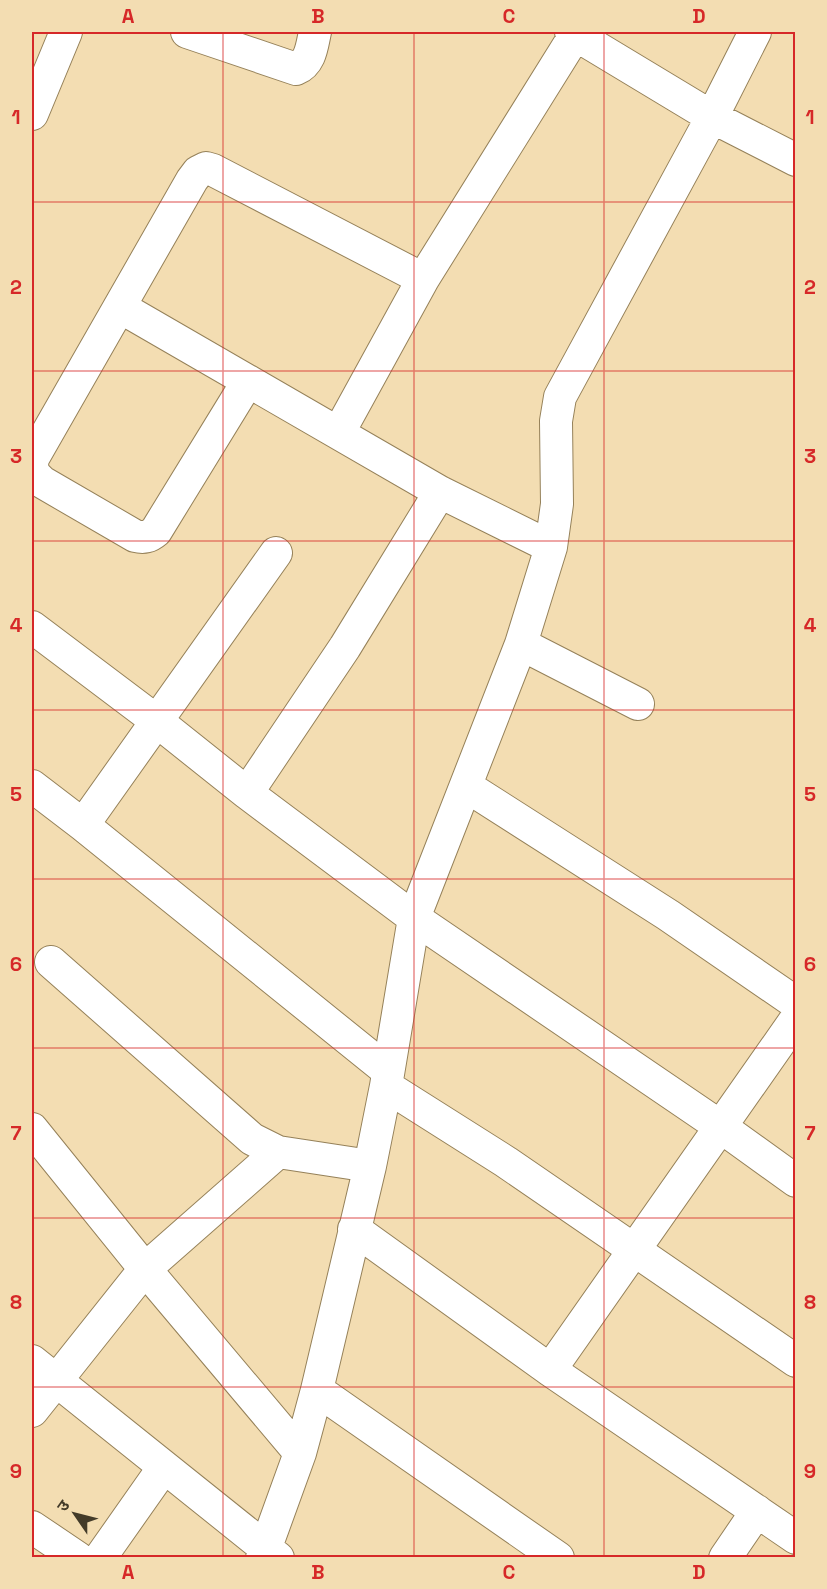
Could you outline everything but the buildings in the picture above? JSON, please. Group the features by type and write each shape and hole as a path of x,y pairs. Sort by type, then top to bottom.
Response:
{"street":[{"path":"32,114 66,32"},
{"path":"187,32 296,69 307,60 315,32"},
{"path":"339,432 423,279 574,32 712,117 795,160"},
{"path":"44,1370 269,1555 317,1390 370,1166 414,918 521,644 551,547 557,504 556,422 563,387 712,117 755,32"},
{"path":"248,381 156,531 151,535 143,538 135,536 42,482 35,475 32,466 33,458 198,172 206,168 213,170 423,279"},
{"path":"120,307 440,492 551,547"},
{"path":"247,793 345,647 440,492"},
{"path":"83,825 276,553"},
{"path":"32,627 414,918 721,1127 795,1181"},
{"path":"521,644 638,704"},
{"path":"32,786 83,825 387,1079 795,1361"},
{"path":"466,786 668,915 795,1003"},
{"path":"51,962 252,1139 278,1152 370,1166"},
{"path":"550,1370 795,1019"},
{"path":"32,1129 145,1269 300,1453"},
{"path":"32,1412 44,1370 145,1269 278,1152"},
{"path":"354,1229 550,1370 795,1538"},
{"path":"317,1390 558,1557"},
{"path":"100,1557 164,1467"},
{"path":"725,1557 756,1511"},
{"path":"32,1527 78,1557"}]}
